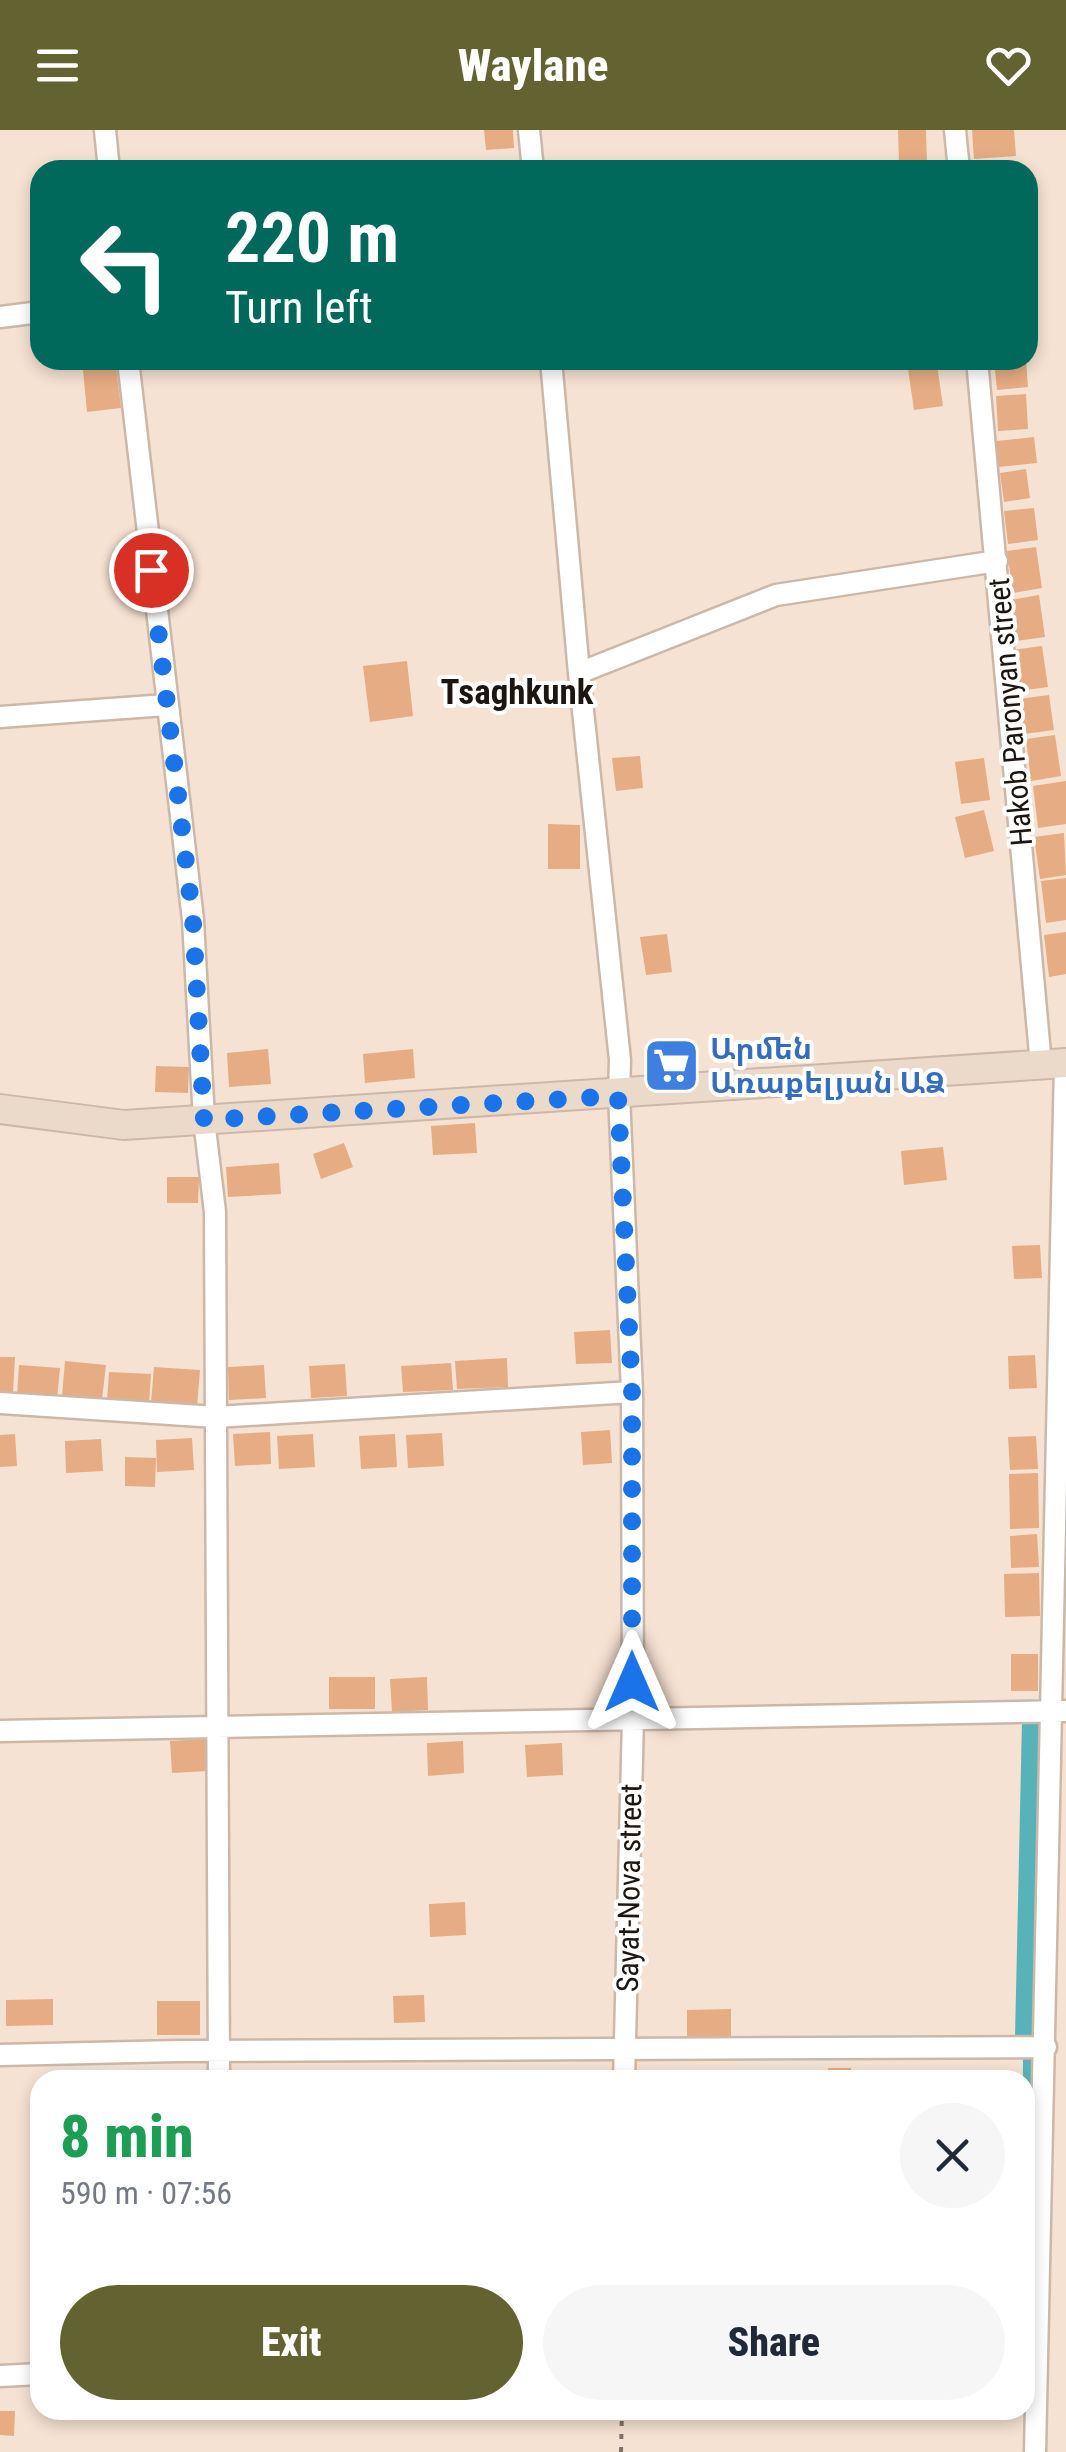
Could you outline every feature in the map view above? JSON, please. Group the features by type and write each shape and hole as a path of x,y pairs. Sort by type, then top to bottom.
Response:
{"main road":[{"path":"0,1109 124,1125 618,1096 1057,1064"}],"street":[{"path":"105,130 108,160"},
{"path":"529,130 532,160"},
{"path":"955,130 958,160"},
{"path":"0,317 30,313"},
{"path":"129,370 193,920 204,1120 214,1212 219,2070"},
{"name":"Sayat-Nova street","path":"552,370 620,1060 618,1096 632,1392 633,1718 625,2070"},
{"name":"Hakob Paronyan street","path":"978,370 1057,1064 1057,1902 1035,2293"},
{"path":"579,673 776,595 997,560"},
{"path":"0,717 166,705"},
{"path":"0,1403 216,1417 632,1392"},
{"path":"0,1731 1058,1711"},
{"path":"0,2055 1046,2048"},
{"path":"0,2376 30,2374"},
{"name":"Hakob Paronyan street","path":"1033,2420 1035,2452"}],"path":[{"path":"620,2452 622,2420"}],"building":[{"path":"484,130 513,130 514,148 486,150"},
{"path":"898,130 926,130 927,160 899,160"},
{"path":"972,130 1014,130 1016,156 974,159"},
{"path":"83,370 116,370 121,408 87,412"},
{"path":"908,370 938,370 943,406 914,410"},
{"path":"995,370 1027,370 1028,387 997,390"},
{"path":"1026,394 1028,429 998,431 996,396"},
{"path":"1034,437 1037,463 998,467 996,441"},
{"path":"1026,469 1030,498 1004,502 1000,473"},
{"path":"1034,508 1038,540 1008,544 1004,511"},
{"path":"1036,547 1042,588 1013,593 1007,551"},
{"path":"1039,595 1045,637 1016,641 1010,600"},
{"path":"1042,646 1048,687 1018,691 1013,650"},
{"path":"407,661 413,716 370,722 363,666"},
{"path":"1049,695 1054,730 1024,734 1019,699"},
{"path":"1055,735 1061,776 1031,781 1026,739"},
{"path":"640,756 643,788 616,791 612,758"},
{"path":"984,758 990,800 961,804 955,762"},
{"path":"1066,781 1066,824 1038,828 1033,786"},
{"path":"984,810 994,851 965,858 955,817"},
{"path":"548,824 580,825 580,869 548,869"},
{"path":"1064,833 1066,875 1040,879 1034,837"},
{"path":"1066,878 1066,920 1046,923 1041,881"},
{"path":"1066,932 1066,974 1049,977 1044,935"},
{"path":"667,934 672,972 646,975 640,937"},
{"path":"268,1049 271,1084 229,1087 227,1053"},
{"path":"413,1049 415,1078 365,1083 363,1054"},
{"path":"156,1066 189,1067 188,1093 155,1092"},
{"path":"475,1123 477,1153 433,1155 431,1126"},
{"path":"344,1143 353,1167 321,1179 313,1154"},
{"path":"943,1147 947,1180 904,1185 901,1151"},
{"path":"279,1163 281,1194 228,1197 226,1167"},
{"path":"167,1177 199,1177 198,1203 167,1203"},
{"path":"1040,1245 1042,1278 1014,1279 1012,1246"},
{"path":"610,1330 612,1363 576,1364 574,1332"},
{"path":"1035,1355 1037,1388 1009,1389 1008,1356"},
{"path":"0,1357 15,1357 13,1393 0,1392"},
{"path":"507,1358 508,1387 457,1389 455,1361"},
{"path":"65,1361 106,1365 102,1399 62,1396"},
{"path":"451,1363 453,1390 403,1392 401,1366"},
{"path":"345,1364 347,1396 311,1398 309,1366"},
{"path":"19,1365 60,1368 57,1399 17,1396"},
{"path":"264,1365 266,1398 229,1400 228,1367"},
{"path":"154,1367 200,1370 197,1407 151,1403"},
{"path":"109,1372 151,1374 149,1403 107,1401"},
{"path":"610,1430 612,1463 583,1465 581,1432"},
{"path":"270,1432 271,1464 235,1466 233,1434"},
{"path":"442,1433 444,1466 408,1468 406,1435"},
{"path":"15,1434 17,1466 0,1467 0,1435"},
{"path":"313,1434 315,1467 279,1469 277,1436"},
{"path":"395,1434 397,1467 361,1469 359,1436"},
{"path":"1036,1436 1038,1469 1010,1470 1008,1437"},
{"path":"192,1438 194,1470 157,1472 156,1440"},
{"path":"101,1439 103,1471 66,1473 65,1441"},
{"path":"125,1457 156,1458 155,1487 125,1486"},
{"path":"1038,1473 1039,1528 1010,1529 1009,1474"},
{"path":"1037,1534 1039,1567 1011,1568 1010,1536"},
{"path":"1039,1573 1040,1616 1005,1617 1004,1574"},
{"path":"1011,1654 1038,1654 1038,1691 1011,1691"},
{"path":"329,1677 375,1677 375,1709 329,1709"},
{"path":"427,1677 428,1710 392,1712 390,1679"},
{"path":"206,1739 208,1771 172,1773 170,1741"},
{"path":"463,1741 464,1773 428,1776 427,1743"},
{"path":"562,1743 563,1775 527,1777 525,1745"},
{"path":"465,1902 466,1935 430,1937 429,1904"},
{"path":"424,1995 425,2022 394,2023 393,1996"},
{"path":"53,1999 53,2025 6,2026 6,2000"},
{"path":"157,2001 200,2001 200,2035 157,2035"},
{"path":"731,2009 731,2042 687,2042 687,2010"},
{"path":"0,2411 15,2411 14,2436 0,2435"}],"waterway":[{"path":"1024,2038 1031,1720"},
{"path":"1032,2057 1032,2070"}],"place":[{"name":"Արմեն Առաքելյան ԱՁ","path":"671,1065"}],"district":[{"name":"Tsaghkunk","path":"517,692"}],"route":[{"path":"151,570 193,920 204,1120 618,1096 632,1392 632,1682"}]}
